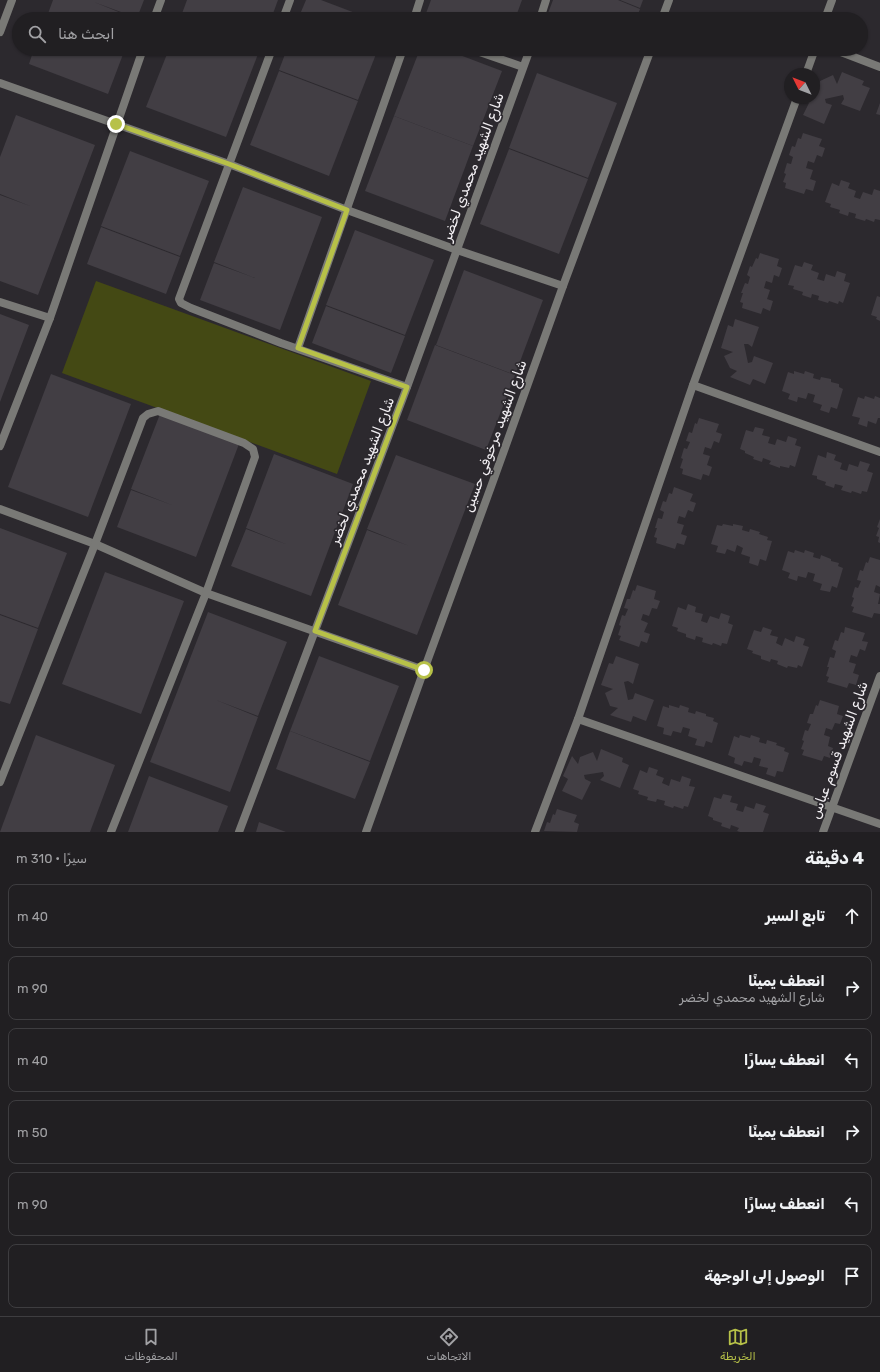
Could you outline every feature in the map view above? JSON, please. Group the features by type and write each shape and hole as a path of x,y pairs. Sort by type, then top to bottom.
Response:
{"street":[{"path":"0,32 12,0"},
{"path":"157,12 161,0"},
{"path":"286,12 290,0"},
{"path":"416,12 420,0"},
{"path":"542,12 546,0"},
{"path":"665,12 669,0"},
{"path":"828,12 832,0"},
{"path":"0,446 50,318 140,56"},
{"path":"269,56 180,299 181,302 191,308 281,343 407,387"},
{"path":"298,348 401,56"},
{"path":"492,56 524,67"},
{"name":"شارع الشهيد محمدي لخضر","path":"238,832 407,387 528,56"},
{"name":"شارع الشهيد مرخوفي حسين","path":"366,832 563,286 648,56"},
{"path":"808,68 812,56"},
{"path":"851,56 880,67"},
{"path":"0,83 229,164 347,210 457,250 563,286"},
{"path":"535,832 578,719 693,384 795,104"},
{"path":"0,302 50,318"},
{"path":"693,384 880,452"},
{"path":"0,782 95,544 143,418 148,414 158,412 244,443 253,449 255,457 206,593 111,832"},
{"path":"0,509 95,544 206,593 424,670"},
{"name":"شارع الشهيد قسوم عباس","path":"823,832 880,676"},
{"path":"578,719 880,824"}],"green space":[{"path":"96,281 371,381 337,474 62,373"}],"building":[{"path":"53,0 144,0 139,12 121,12 94,2 119,12 49,12"},
{"path":"187,0 278,0 274,12 183,12"},
{"path":"306,0 321,0 353,12 301,12"},
{"path":"431,0 522,0 518,12 426,12"},
{"path":"553,0 618,0 640,9 639,12 548,12"},
{"path":"620,0 643,0 640,8"},
{"path":"32,56 122,56 108,94 29,64"},
{"path":"166,56 257,56 226,137 146,107"},
{"path":"284,56 375,56 358,100 279,70"},
{"path":"417,56 462,56 502,71 473,146 394,116"},
{"path":"279,71 358,101 329,176 250,145"},
{"path":"842,72 864,81 862,85 870,88 860,111 841,104 844,99 843,95 825,99 826,103 832,105 824,124 803,115 808,104 820,104 820,81 833,75 837,84"},
{"path":"537,73 617,103 588,178 509,148"},
{"path":"880,103 880,115 876,114"},
{"path":"16,115 95,145 38,295 0,281 0,195 30,206 0,194 0,157"},
{"path":"394,116 473,146 445,221 365,191"},
{"path":"803,133 822,139 819,146 825,148 822,157 817,155 814,163 808,161 806,168 813,170 810,179 816,181 813,191 806,189 804,194 785,188 786,183 783,182 786,174 784,173 787,163 791,164 793,157 789,155 792,146 795,147 798,138 801,139"},
{"path":"509,149 588,179 559,254 480,224"},
{"path":"130,151 209,181 180,256 101,226"},
{"path":"841,180 850,183 848,188 856,191 854,197 860,199 863,192 872,195 874,189 880,191 880,220 875,219 874,222 866,219 865,221 855,218 856,214 849,212 848,216 839,213 840,210 830,207 831,204 825,202 832,183 839,186"},
{"path":"243,187 322,217 280,330 200,300 214,263 255,278 214,262"},
{"path":"101,227 180,257 166,294 87,264"},
{"path":"355,230 434,260 405,335 326,305"},
{"path":"760,253 779,259 777,266 782,268 779,277 774,275 772,283 766,281 764,288 770,290 767,299 773,301 770,311 763,308 761,314 742,308 743,303 740,302 743,293 741,293 745,283 748,284 750,277 747,275 750,266 752,267 756,258 758,259"},
{"path":"804,262 813,265 811,270 819,273 817,279 824,281 826,274 835,277 837,271 846,274 844,281 850,283 843,303 839,301 838,304 829,301 828,303 818,300 819,296 812,294 811,298 802,295 803,292 793,289 794,286 788,285 795,265 802,267"},
{"path":"464,270 543,300 515,375 436,345"},
{"path":"877,296 880,297 880,321 876,319 877,317 871,315"},
{"path":"326,306 405,336 391,373 312,343"},
{"path":"0,314 29,325 0,402"},
{"path":"735,319 759,327 752,347 748,344 744,344 748,363 752,362 754,356 773,363 765,384 753,379 750,385 730,377 737,371 730,368 724,356 733,352 721,348 728,325 733,327"},
{"path":"435,345 515,375 486,450 407,420"},
{"path":"794,371 804,374 805,371 814,374 813,378 820,380 821,377 831,379 831,382 839,384 839,387 843,389 837,409 831,407 829,413 820,410 822,405 813,402 815,395 808,393 806,399 798,397 797,402 788,399 790,394 782,391 788,372 794,374"},
{"path":"51,374 131,404 88,517 8,487"},
{"path":"865,396 874,399 875,396 880,398 880,418 878,418 876,424 868,421 867,427 858,424 860,418 852,416 858,397 864,399"},
{"path":"160,414 239,444 196,557 117,527 131,490 172,505 131,489"},
{"path":"699,418 719,424 716,432 722,434 719,443 714,441 711,449 705,447 703,454 710,456 707,465 712,467 709,476 703,474 701,480 682,474 683,469 680,468 684,448 687,449 690,442 686,441 689,432 692,433 695,423 697,424"},
{"path":"755,427 764,429 762,435 770,437 768,443 775,445 777,439 786,442 788,436 797,439 795,445 801,447 795,467 790,465 789,468 780,466 780,468 769,464 771,461 763,458 762,462 753,459 754,457 740,449 746,430 753,432"},
{"path":"827,452 836,455 834,460 842,463 840,469 847,471 849,464 858,467 860,461 870,464 867,471 873,473 867,492 862,491 861,494 852,491 851,493 841,490 843,486 835,484 834,488 825,485 826,482 817,479 817,476 812,475 818,455 826,458"},
{"path":"274,454 353,484 311,596 231,566 246,529 288,545 246,528"},
{"path":"396,455 475,484 417,635 338,605 367,530 409,546 367,529"},
{"path":"674,487 693,494 690,501 696,503 693,512 688,510 685,518 679,516 677,523 684,525 681,534 687,536 684,545 677,543 675,549 656,543 657,538 654,537 658,518 662,519 664,512 660,510 663,501 666,502 669,493 672,494"},
{"path":"880,519 880,543 878,542 879,537 876,536"},
{"path":"723,524 743,526 742,530 749,532 750,529 760,532 759,534 768,537 767,540 772,541 766,561 760,559 758,566 749,563 750,557 741,554 743,548 737,545 735,552 727,549 725,554 716,552 718,546 711,544 717,525 722,526"},
{"path":"0,528 67,553 38,628 0,614"},
{"path":"795,550 804,553 805,550 814,553 813,557 820,559 821,555 831,559 831,561 839,563 838,566 843,568 837,588 832,586 830,592 820,590 822,584 813,581 815,574 808,572 806,578 798,576 797,581 788,578 790,573 782,570 788,551 794,553"},
{"path":"870,557 880,560 880,587 876,585 874,592 880,594 878,604 880,604 880,614 874,613 872,618 852,612 854,607 851,606 854,598 852,597 855,587 858,588 861,581 857,580 860,570 863,571 866,562 868,563"},
{"path":"105,572 184,601 141,714 62,684"},
{"path":"637,585 656,591 654,599 660,601 657,609 652,608 649,616 643,614 641,620 648,623 644,632 650,634 647,643 641,641 639,647 619,640 621,636 618,635 622,615 625,616 628,609 624,608 627,599 630,599 633,590 635,591"},
{"path":"688,604 696,607 695,612 703,614 701,621 707,623 710,616 719,619 721,613 730,616 728,623 733,625 727,644 722,643 721,646 713,643 712,645 702,642 703,638 696,636 695,640 686,637 686,634 677,631 678,628 672,626 678,607 686,610"},
{"path":"208,612 287,642 258,716 216,700 258,717 230,792 150,762"},
{"path":"0,615 38,629 10,704 0,701"},
{"path":"763,627 772,630 770,635 778,637 776,643 782,646 785,638 794,642 796,636 805,639 803,645 809,647 802,667 798,665 797,668 788,666 787,668 777,664 778,661 771,659 770,662 761,659 761,656 752,653 753,651 747,649 754,630 761,632"},
{"path":"845,627 865,633 862,641 868,642 865,651 860,649 857,657 851,655 849,662 856,664 853,673 859,675 856,685 849,683 847,688 827,682 829,677 826,676 830,657 834,658 836,651 832,649 835,640 838,641 841,632 844,633"},
{"path":"319,656 399,686 370,761 290,731"},
{"path":"616,656 639,664 633,684 628,681 624,682 628,700 633,699 635,693 654,700 646,721 633,716 631,722 610,715 618,708 610,706 605,693 613,689 601,685 609,663 613,664"},
{"path":"820,700 839,706 837,714 843,716 840,724 835,723 832,730 826,728 824,735 830,737 828,746 833,748 830,758 824,756 822,761 802,755 804,750 801,749 804,741 802,740 805,730 808,731 811,724 807,723 810,714 813,714 816,705 818,706"},
{"path":"669,705 679,708 680,705 689,708 688,712 695,714 696,711 714,718 713,721 718,723 712,743 706,741 704,747 695,745 697,739 688,736 690,729 683,727 681,733 673,731 671,736 663,734 664,728 657,726 663,706 669,708"},
{"path":"290,731 370,762 355,799 276,769"},
{"path":"36,735 115,765 90,832 0,832"},
{"path":"740,735 750,738 751,735 760,738 759,742 766,744 767,740 777,743 776,745 785,748 784,751 789,753 783,772 777,771 775,777 766,774 768,768 759,766 761,759 754,757 752,763 744,761 742,766 734,763 735,758 728,755 734,736 739,738"},
{"path":"601,749 623,758 622,762 629,765 620,788 600,780 604,776 603,772 584,775 585,779 591,782 582,800 562,791 568,779 563,776 572,756 578,764 580,757 593,752 597,761"},
{"path":"649,767 658,770 656,775 664,778 662,783 669,786 671,779 680,782 682,776 691,779 689,786 695,787 688,807 684,806 683,809 674,806 673,808 664,805 665,801 657,799 656,802 647,800 648,797 638,794 639,791 633,789 640,770 647,773"},
{"path":"149,776 228,806 218,832 128,832"},
{"path":"723,794 732,796 730,802 738,804 736,810 743,812 745,806 754,809 756,803 766,806 763,812 769,814 763,832 740,832 737,831 739,828 731,825 730,829 721,826 722,823 713,820 713,818 708,816 714,797 721,799"},
{"path":"557,809 577,815 574,822 579,824 577,832 544,831 547,822 550,823 553,814 555,815"},
{"path":"259,822 286,832 256,832"}],"route":[{"path":"116,124 229,164 347,210 298,348 407,387 315,631 424,670"}]}
